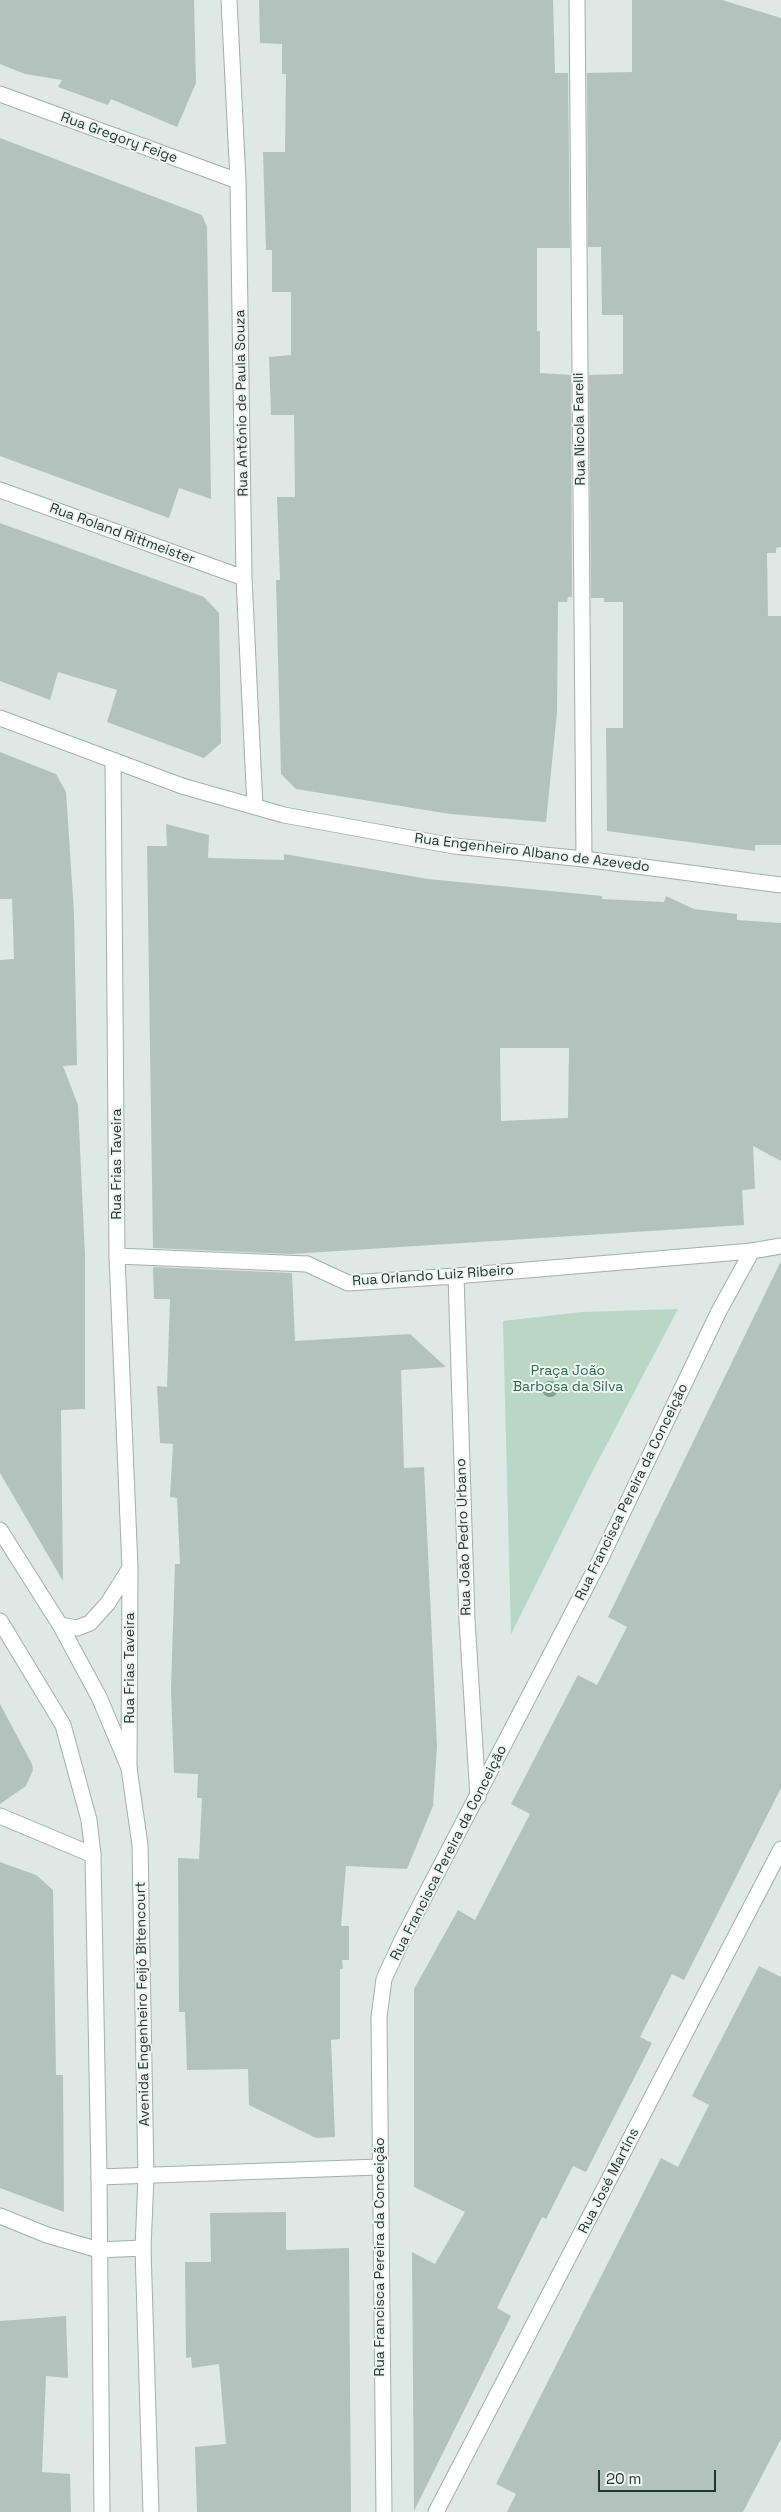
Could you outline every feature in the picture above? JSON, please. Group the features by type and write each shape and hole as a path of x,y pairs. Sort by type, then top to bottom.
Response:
{"street":[{"name":"Rua Antônio de Paula Souza","path":"229,0 238,181 244,578 255,806"},
{"name":"Rua Nicola Farelli","path":"576,0 584,859"},
{"name":"Rua Gregory Feige","path":"0,94 238,181"},
{"name":"Rua Roland Rittmeister","path":"0,490 244,578"},
{"name":"Rua Engenheiro Albano de Azevedo","path":"0,718 182,786 284,815 454,846 584,859 781,885"},
{"name":"Rua Frias Taveira","path":"113,760 117,1256 130,1568 129,1768"},
{"name":"Rua Orlando Luiz Ribeiro","path":"117,1256 307,1264 348,1283 456,1276 752,1251 781,1246"},
{"name":"Rua Francisca Pereira da Conceição","path":"384,2512 378,2017 384,1979 402,1940 600,1560 718,1311 752,1251"},
{"name":"Rua João Pedro Urbano","path":"456,1276 467,1620 478,1797"},
{"name":"Avenida Engenheiro Feijó Bitencourt","path":"0,1530 60,1625 99,1697 129,1768 140,1845 146,2177 143,2248 151,2512"},
{"name":"Rua Frias Taveira","path":"60,1625 77,1628 90,1623 108,1603 130,1568"},
{"path":"0,1621 63,1725 90,1820 93,1855 99,2177 102,2512"},
{"path":"0,1816 93,1855"},
{"name":"Rua José Martins","path":"436,2512 781,1848"},
{"path":"99,2177 146,2177 379,2167"},
{"path":"0,2216 47,2235 99,2250 143,2248"}],"green space":[{"name":"Praça João Barbosa da Silva","path":"678,1309 588,1480 511,1634 503,1321 582,1312"}],"building":[{"path":"0,0 194,0 196,83 177,127 111,99 108,105 58,87 62,80 25,74 0,64"},
{"path":"259,0 553,0 555,73 568,73 570,248 537,248 537,331 540,331 540,373 571,375 572,597 568,597 567,602 558,602 557,712 546,822 450,814 296,789 281,774 276,580 280,580 277,497 295,497 294,415 271,415 269,357 291,355 291,292 272,292 272,250 266,250 263,152 285,152 286,74 282,74 282,44 260,43"},
{"path":"632,0 722,0 781,18 781,547 776,548 776,553 767,553 768,616 781,616 781,845 755,845 755,851 607,831 606,728 623,728 623,602 604,602 604,598 591,598 589,375 623,374 623,315 602,315 601,247 588,247 587,73 632,72"},
{"path":"0,138 202,215 207,227 211,499 179,488 169,518 0,456"},
{"path":"0,523 204,597 219,613 221,743 204,758 107,722 117,690 58,672 50,700 0,681"},
{"path":"0,752 56,774 66,792 74,913 77,1065 63,1066 78,1105 85,1256 85,1409 61,1410 63,1581 0,1473 0,960 14,959 12,899 0,899"},
{"path":"166,824 209,835 208,858 284,860 284,854 428,879 602,896 602,899 664,902 666,896 694,909 737,914 737,920 781,923 781,1161 753,1146 755,1189 742,1190 744,1225 291,1254 153,1248 147,846 167,846","holes":["500,1048 569,1048 568,1118 501,1121"]},
{"path":"781,1261 781,1788 684,1980 672,1974 640,2037 652,2043 586,2172 573,2166 546,2219 542,2217 497,2308 511,2316 414,2511 412,2252 435,2264 465,2212 414,2187 414,1989 458,1910 475,1920 530,1814 511,1804 578,1675 597,1685 627,1627 608,1617"},
{"path":"153,1267 292,1273 295,1341 410,1334 446,1367 401,1370 404,1468 424,1467 437,1746 433,1806 407,1869 346,1866 341,1926 349,1926 349,1960 342,1960 343,1969 340,1969 340,2039 331,2040 335,2137 316,2138 249,2105 248,2069 187,2070 185,2012 179,2012 178,1858 199,1859 202,1798 197,1798 198,1774 174,1773 171,1690 175,1564 180,1564 177,1498 170,1497 173,1444 160,1443 157,1386 167,1387 170,1299 154,1299"},
{"path":"0,1704 32,1764 33,1770 26,1786 0,1804"},
{"path":"0,1862 36,1875 53,1890 56,2075 63,2075 64,2212 0,2188"},
{"path":"759,1966 781,1977 781,2439 743,2512 507,2512 516,2494 496,2484 661,2158 678,2167 709,2105 692,2096"},
{"path":"286,2212 286,2250 349,2248 351,2512 197,2512 195,2447 226,2444 219,2364 192,2368 191,2357 186,2358 185,2262 211,2262 210,2213"},
{"path":"66,2316 68,2378 46,2376 42,2472 70,2474 71,2512 0,2512 0,2321"}]}
